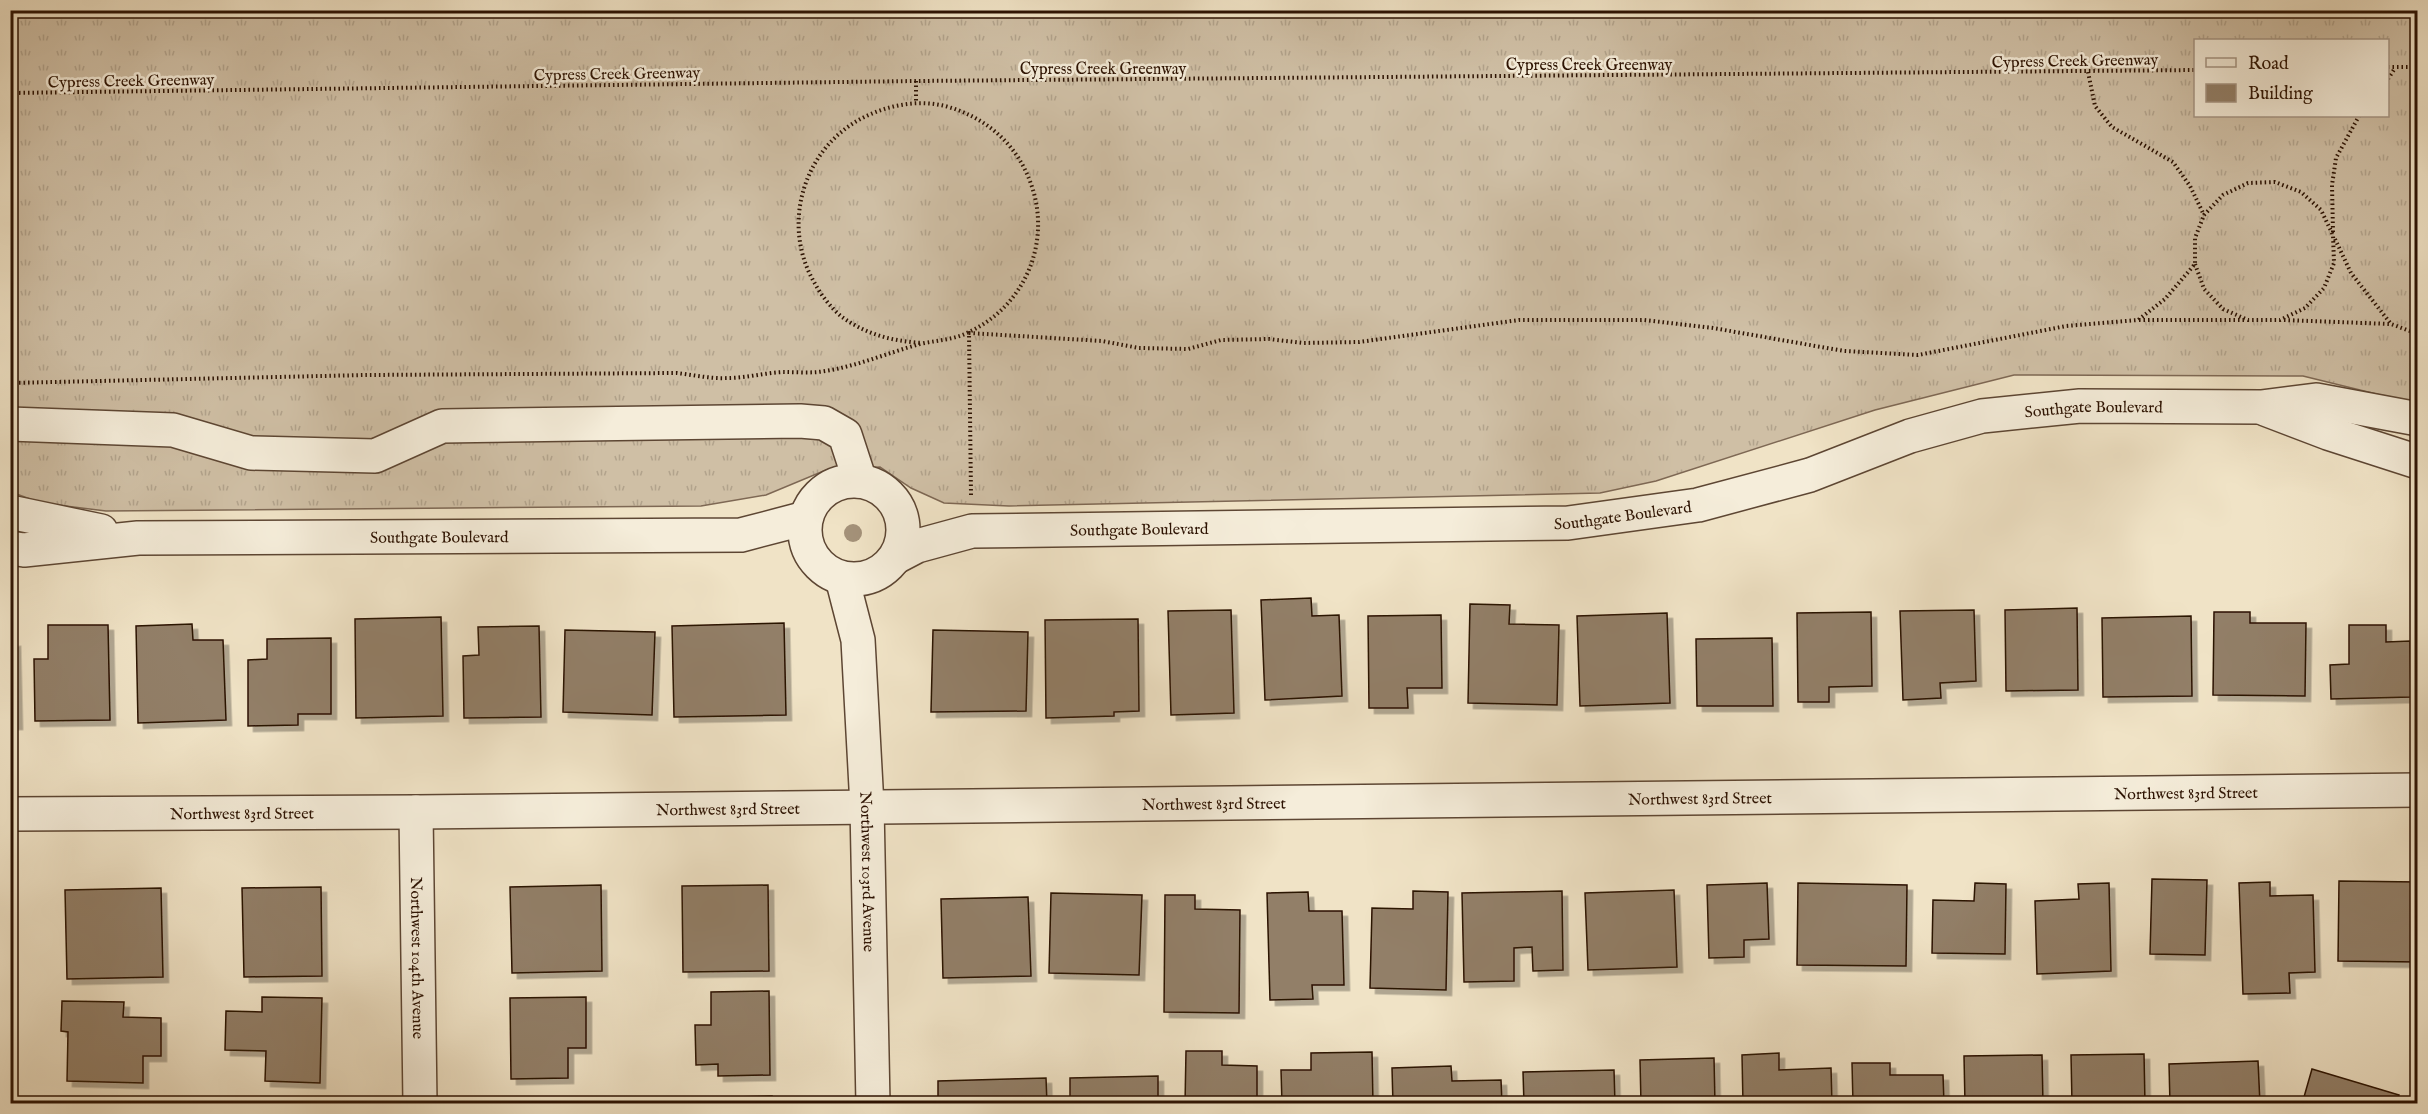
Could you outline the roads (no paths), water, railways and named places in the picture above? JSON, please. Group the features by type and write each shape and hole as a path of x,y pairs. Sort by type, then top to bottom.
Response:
{"street":[{"name":"Southgate Boulevard","path":"894,500 930,521 972,518 1569,523 1698,505 1810,475 1910,436 1982,416 2080,406 2261,407 2316,400 2418,419"},
{"name":"Southgate Boulevard","path":"2261,407 2328,433 2418,462"},
{"path":"10,424 173,430 251,453 375,456 442,426 824,423 845,435 860,481"},
{"path":"860,481 873,484 894,500 901,513 904,528 902,543 886,566 854,579 829,570 810,552 806,541 806,518 811,505 820,494 832,486 860,481"},
{"name":"Southgate Boulevard","path":"10,512 138,538"},
{"name":"Southgate Boulevard","path":"10,548 24,550 138,538 741,535 806,518"},
{"name":"Southgate Boulevard","path":"886,566 917,546 972,518"},
{"name":"Southgate Boulevard","path":"741,535 778,546 829,570"},
{"name":"Northwest 103rd Avenue","path":"858,640 886,566"},
{"name":"Northwest 103rd Avenue","path":"829,570 858,640 867,806 873,1104"},
{"name":"Northwest 83rd Street","path":"10,814 416,812 2418,790"},
{"name":"Northwest 104th Avenue","path":"416,812 420,1104"}]}
